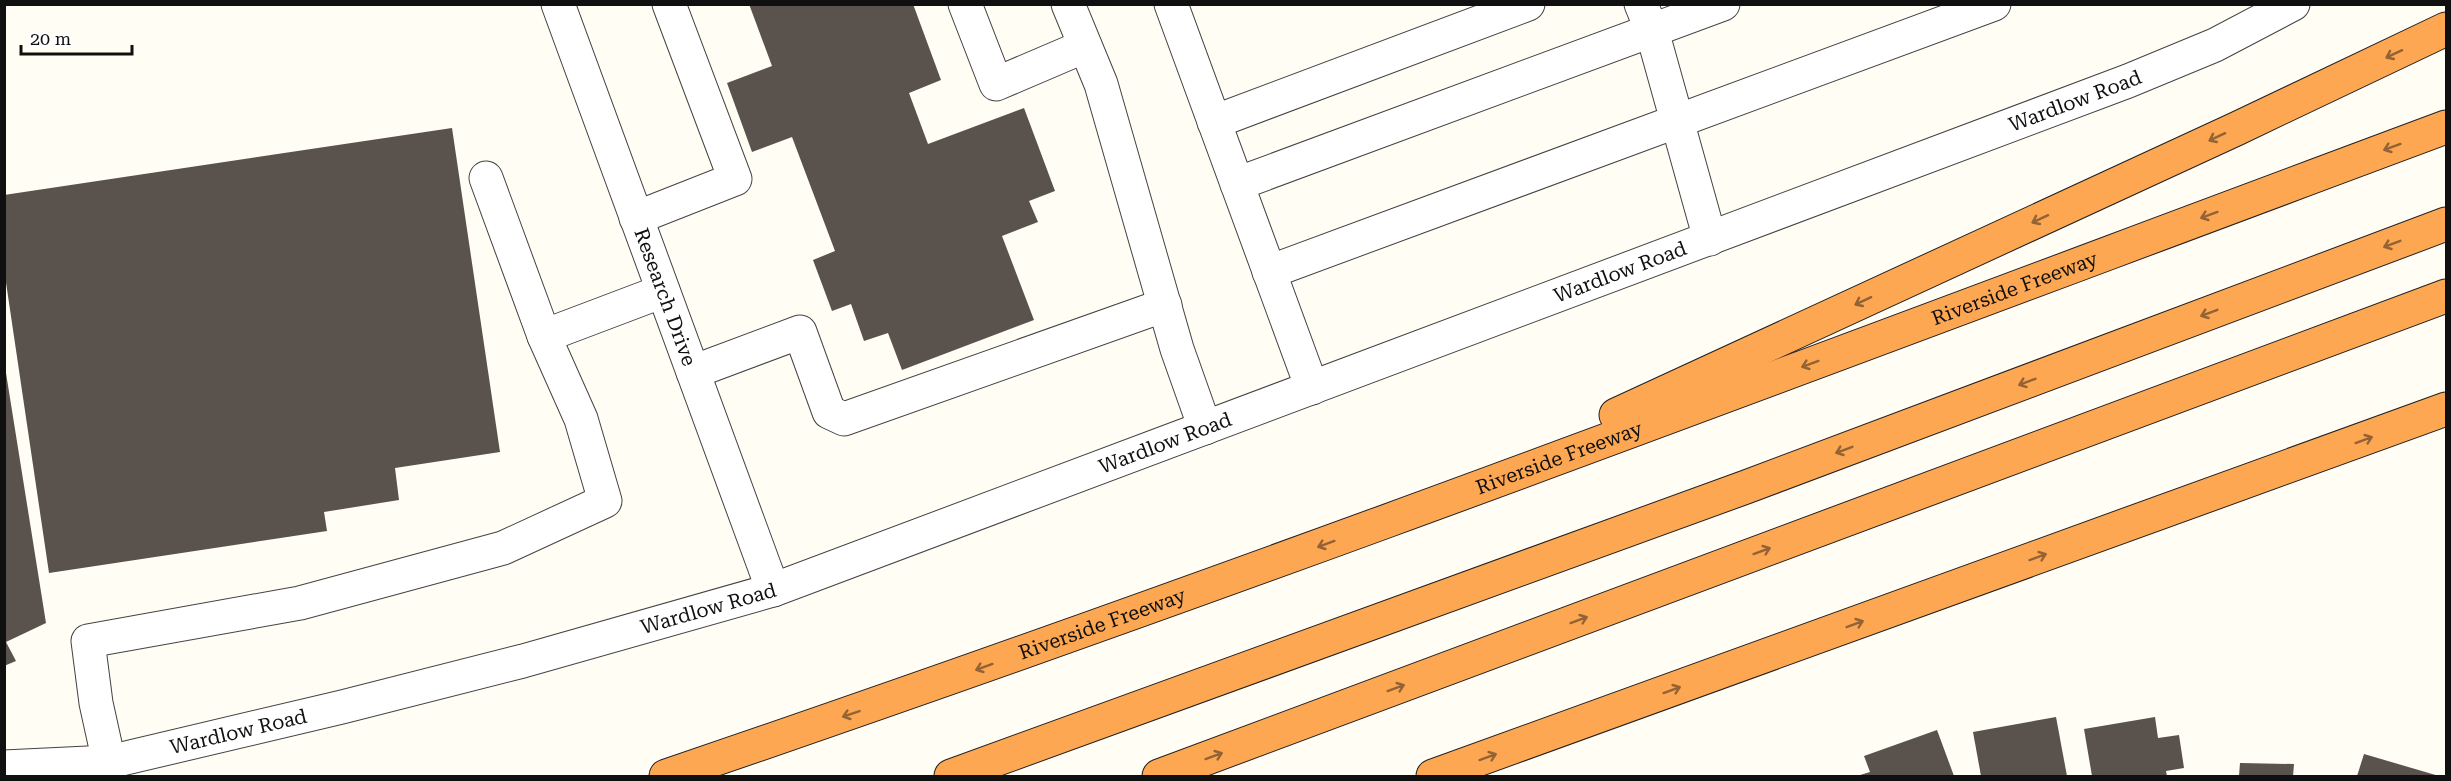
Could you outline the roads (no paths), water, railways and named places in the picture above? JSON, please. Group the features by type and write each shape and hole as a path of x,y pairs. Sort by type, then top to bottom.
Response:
{"highway":[{"path":"1381,524 2225,134 2446,29"},
{"name":"Riverside Freeway","path":"666,777 907,695 1381,524 2446,127"},
{"path":"951,777 1746,487 2446,224"},
{"path":"1159,777 2446,296"},
{"path":"1433,777 2446,410"}],"street":[{"name":"Research Drive","path":"558,4 773,590"},
{"path":"636,218 735,179 669,4"},
{"path":"965,4 996,84 1085,46"},
{"path":"1068,4 1101,84 1165,305 1204,428"},
{"path":"1171,4 1312,388"},
{"path":"1214,122 1528,4"},
{"path":"1237,184 1647,17 1723,4"},
{"path":"1269,272 1678,123 1994,4"},
{"name":"Wardlow Road","path":"4,766 109,762 523,661 773,590 2128,81 2215,45 2294,4"},
{"path":"1647,17 1710,239"},
{"path":"109,762 96,703 88,641 312,600 503,548 605,501 581,419 544,336 486,178"},
{"path":"544,336 663,291"},
{"path":"693,372 800,332 829,412 844,419 1165,305"}]}
